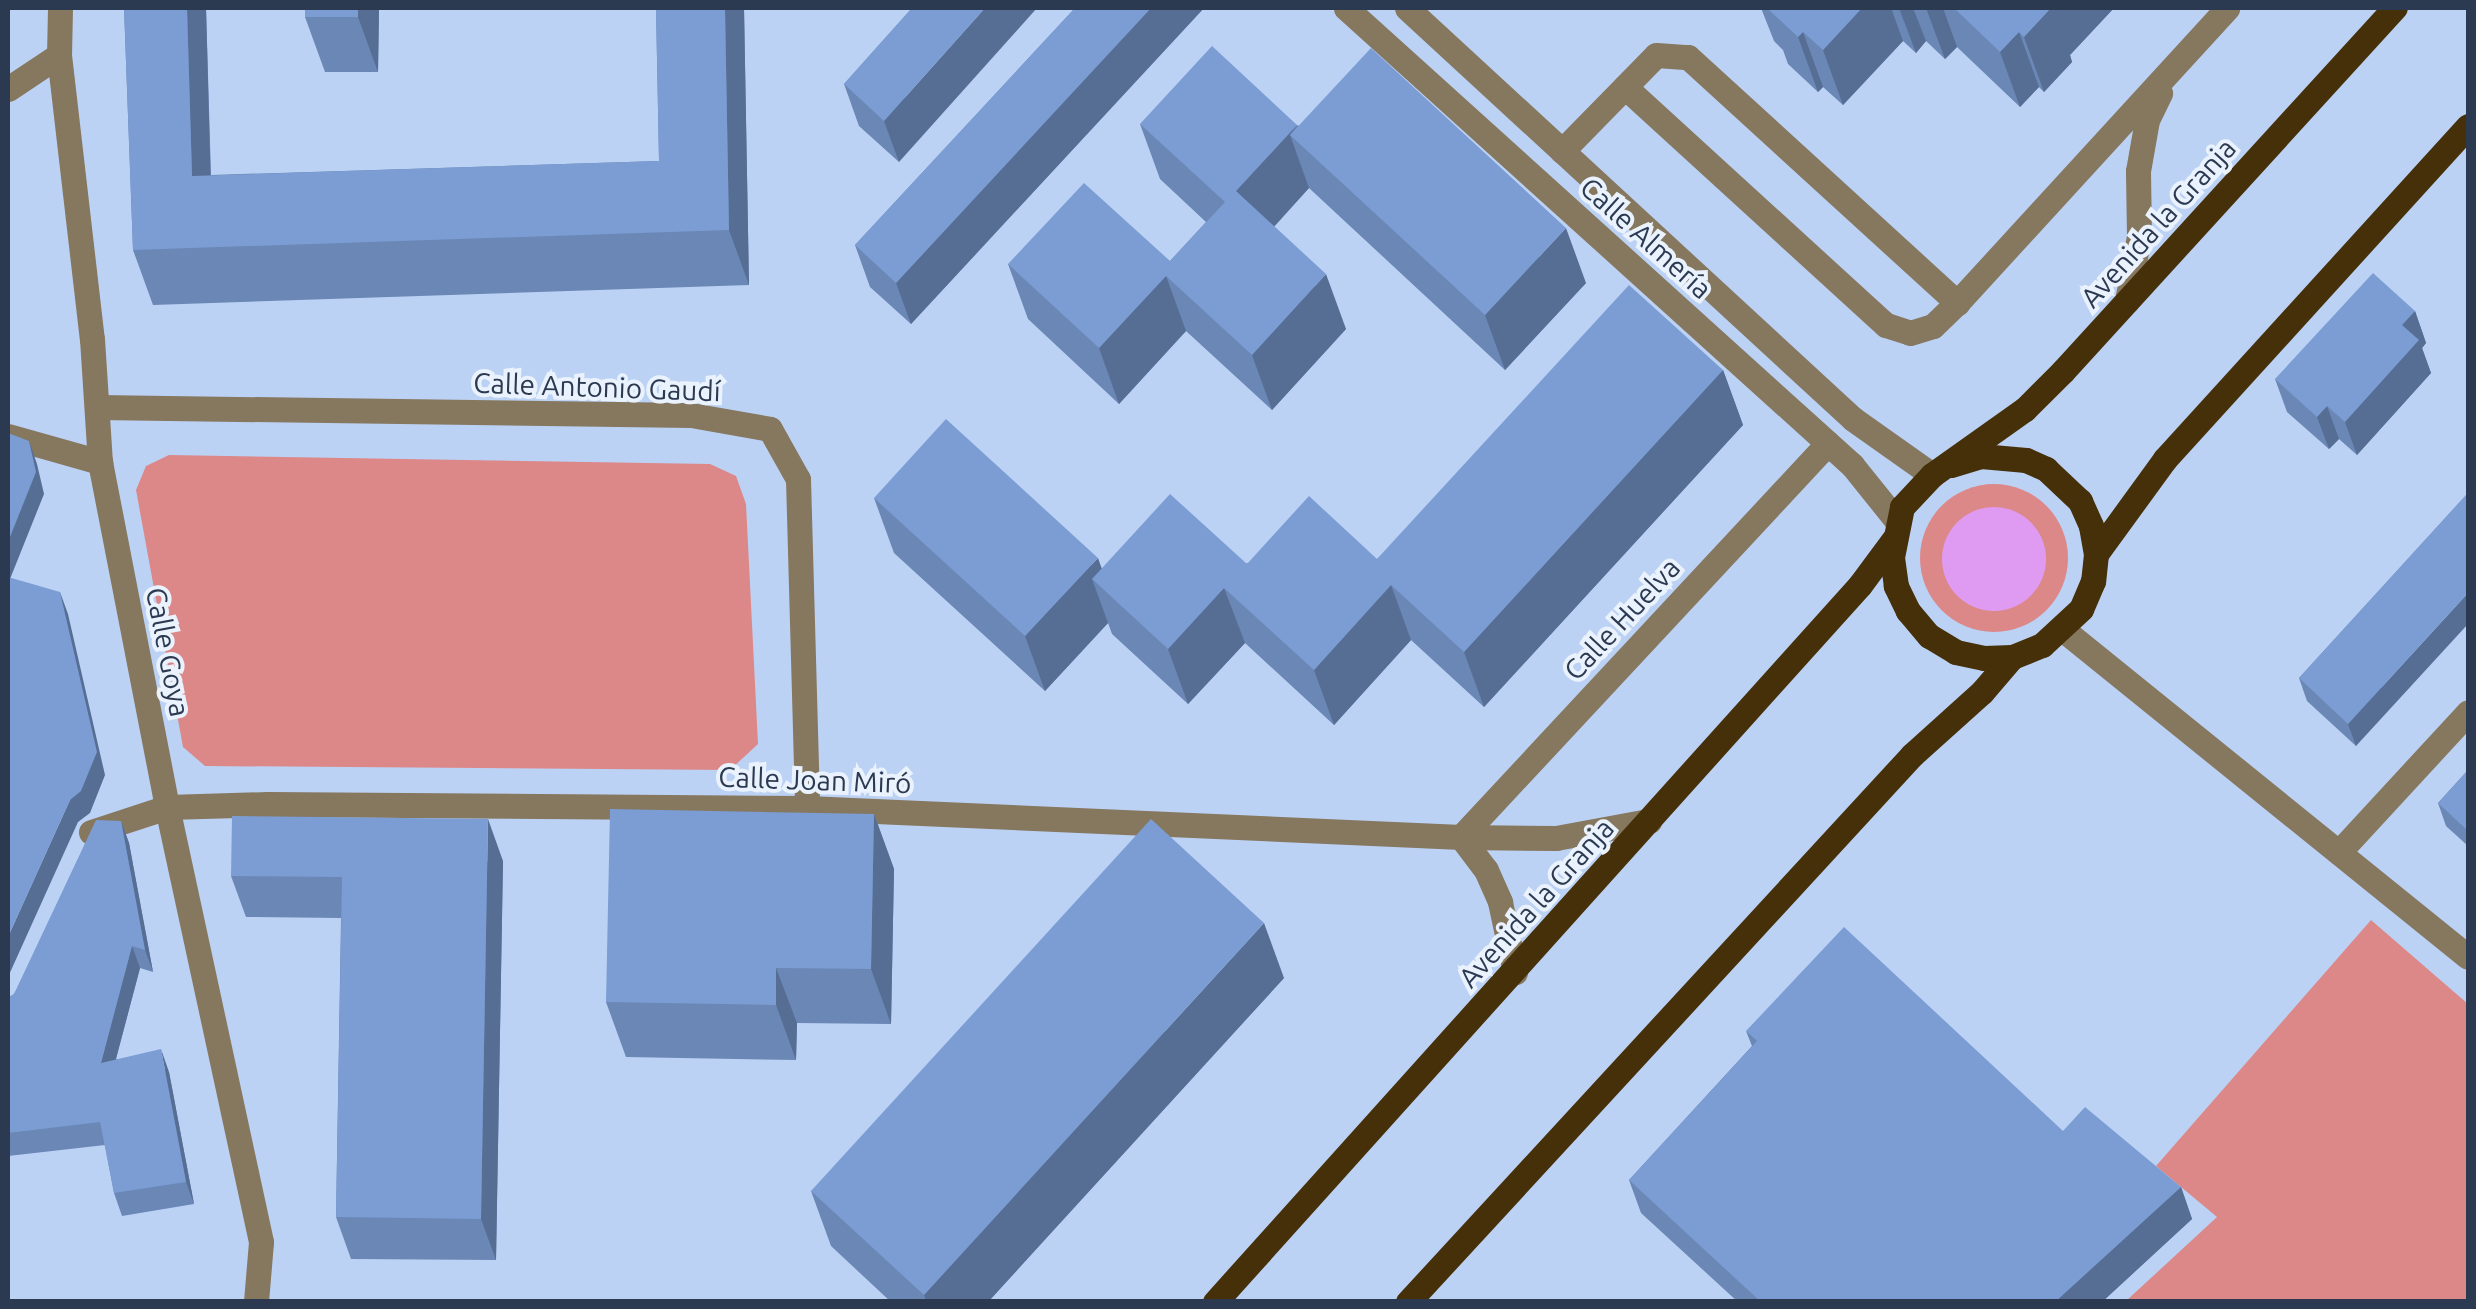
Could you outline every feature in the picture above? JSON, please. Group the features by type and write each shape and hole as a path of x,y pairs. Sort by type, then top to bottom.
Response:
{"main road":[{"name":"Avenida la Granja","path":"1215,1302 1860,585 1896,530 1911,494 2025,408 2395,8"},
{"path":"2096,554 2165,459 2468,126"},
{"path":"1896,530 1896,586 1908,611 1929,636 1956,652 1984,658 2012,657 2042,645 2081,610 2093,581 2096,554 2091,526 2080,501 2046,468 2006,456 1981,456 1941,470"},
{"path":"1408,1302 1912,755 1982,692 2012,657"}],"street":[{"name":"Calle Goya","path":"60,8 59,55 100,462 167,807 261,1242 256,1302"},
{"name":"Calle Almería","path":"1346,8 1852,465 1896,530"},
{"name":"Calle Almería","path":"1407,8 1852,419 1941,470"},
{"path":"1625,87 1886,326 1910,333 1934,326 1957,303 2227,8"},
{"path":"8,89 59,55"},
{"path":"1562,152 1656,55 1688,57 1957,303"},
{"path":"2127,301 2139,236 2138,171 2147,120 2170,70"},
{"name":"Calle Antonio Gaudí","path":"96,407 690,415 770,430 798,479 807,808"},
{"path":"8,436 100,462"},
{"name":"Calle Huelva","path":"1461,837 1828,443"},
{"path":"2061,628 2468,957"},
{"path":"2339,852 2468,712"},
{"name":"Calle Joan Miró","path":"84,847 93,829 167,807 807,808 1556,838 1649,821"},
{"path":"1461,837 1486,870 1500,902 1515,972"}],"shaded area":[{"path":"169,455 710,464 736,476 746,504 758,744 730,770 205,766 183,747 136,490 146,466"},
{"path":"1994,484 2022,489 2047,505 2063,530 2068,558 2063,586 2047,611 2022,627 1994,632 1966,627 1941,611 1925,586 1920,558 1925,530 1941,505 1966,489"},
{"path":"1994,507 2014,511 2037,530 2046,559 2042,579 2023,602 1994,611 1974,607 1951,588 1942,559 1946,539 1965,516"},
{"path":"2371,920 2468,1004 2468,1301 2126,1301 2217,1217 2156,1166"}],"building":[{"path":"124,8 187,8 192,176 659,161 656,8 725,8 729,230 133,250"},
{"path":"305,8 358,8 358,17 305,17"},
{"path":"912,8 985,8 884,121 844,84"},
{"path":"1075,8 1151,8 896,283 855,245"},
{"path":"1769,8 1862,8 1823,50 1803,32 1798,37"},
{"path":"1954,8 2051,8 2024,37 2019,32 2000,52"},
{"path":"1212,46 1297,125 1236,191 1326,274 1252,355 1166,276 1099,348 1008,264 1084,183 1170,261 1225,202 1140,124"},
{"path":"1371,48 1566,228 1485,315 1290,135"},
{"path":"2373,273 2415,311 2402,325 2419,340 2345,422 2327,406 2317,417 2275,379"},
{"path":"1629,285 1723,370 1464,652 1391,585 1314,670 1224,588 1168,649 1092,579 1170,494 1247,564 1309,496 1377,559"},
{"path":"946,419 1098,558 1025,636 874,498"},
{"path":"8,433 29,441 36,472 8,542"},
{"path":"2468,493 2468,593 2348,724 2299,678"},
{"path":"8,577 60,592 97,752 81,791 70,800 8,937"},
{"path":"2468,770 2468,831 2438,803"},
{"path":"610,809 874,814 871,969 776,968 776,1005 606,1002"},
{"path":"232,816 488,819 481,1219 336,1217 342,877 231,876"},
{"path":"1151,819 1264,923 924,1295 811,1191"},
{"path":"96,820 121,821 145,950 132,946 101,1063 161,1049 186,1182 114,1193 100,1122 8,1133 8,998 14,994"},
{"path":"1844,927 2063,1131 2085,1107 2181,1187 2055,1302 1761,1302 1629,1180 1757,1041 1746,1031"}]}
